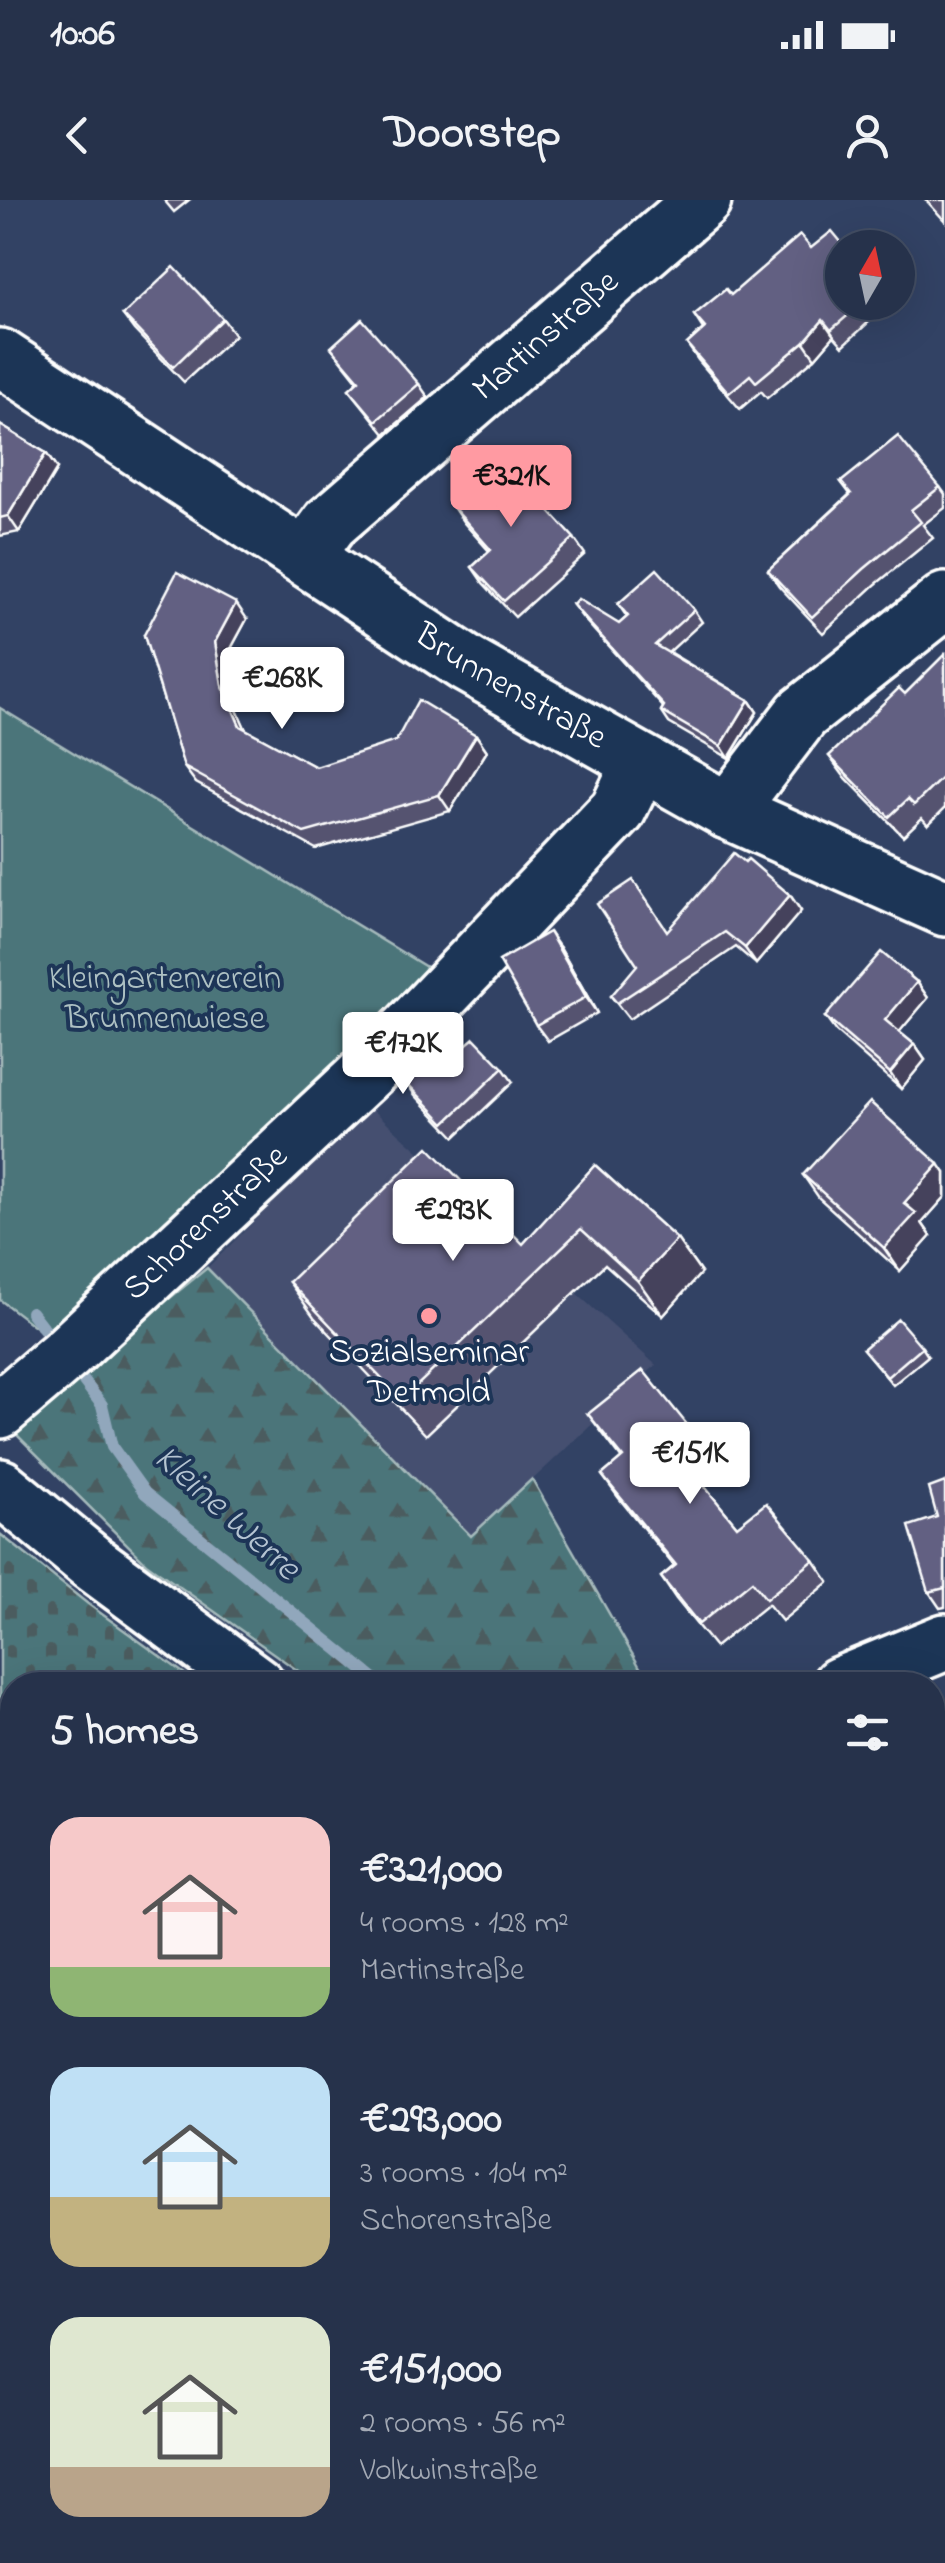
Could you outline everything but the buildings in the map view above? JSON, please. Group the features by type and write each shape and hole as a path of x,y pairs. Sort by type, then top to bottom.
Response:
{"street":[{"name":"Martinstraße","path":"305,557 330,523 704,200"},
{"name":"Brunnenstraße","path":"0,357 468,665 728,811 945,908"},
{"path":"728,811 802,714 945,601"},
{"name":"Schorenstraße","path":"0,1410 371,1069 618,810 640,764"},
{"path":"0,1487 60,1538 240,1672"},
{"path":"872,1672 945,1642"}],"shaded area":[{"name":"Sozialseminar Detmold","path":"370,1107 656,1365 472,1536 207,1268"}],"green space":[{"name":"Kleingartenverein Brunnenwiese","path":"0,708 431,970 50,1338 0,1300"},
{"path":"207,1268 471,1536 532,1479 643,1672 300,1672 146,1563 10,1428"},
{"path":"0,1534 182,1672 0,1672"}],"waterway":[{"name":"Kleine Werre","path":"31,1312 58,1347"},
{"name":"Kleine Werre","path":"73,1367 102,1405 112,1447 145,1493 366,1672"}],"place":[{"name":"Sozialseminar Detmold","path":"429,1316"}]}
